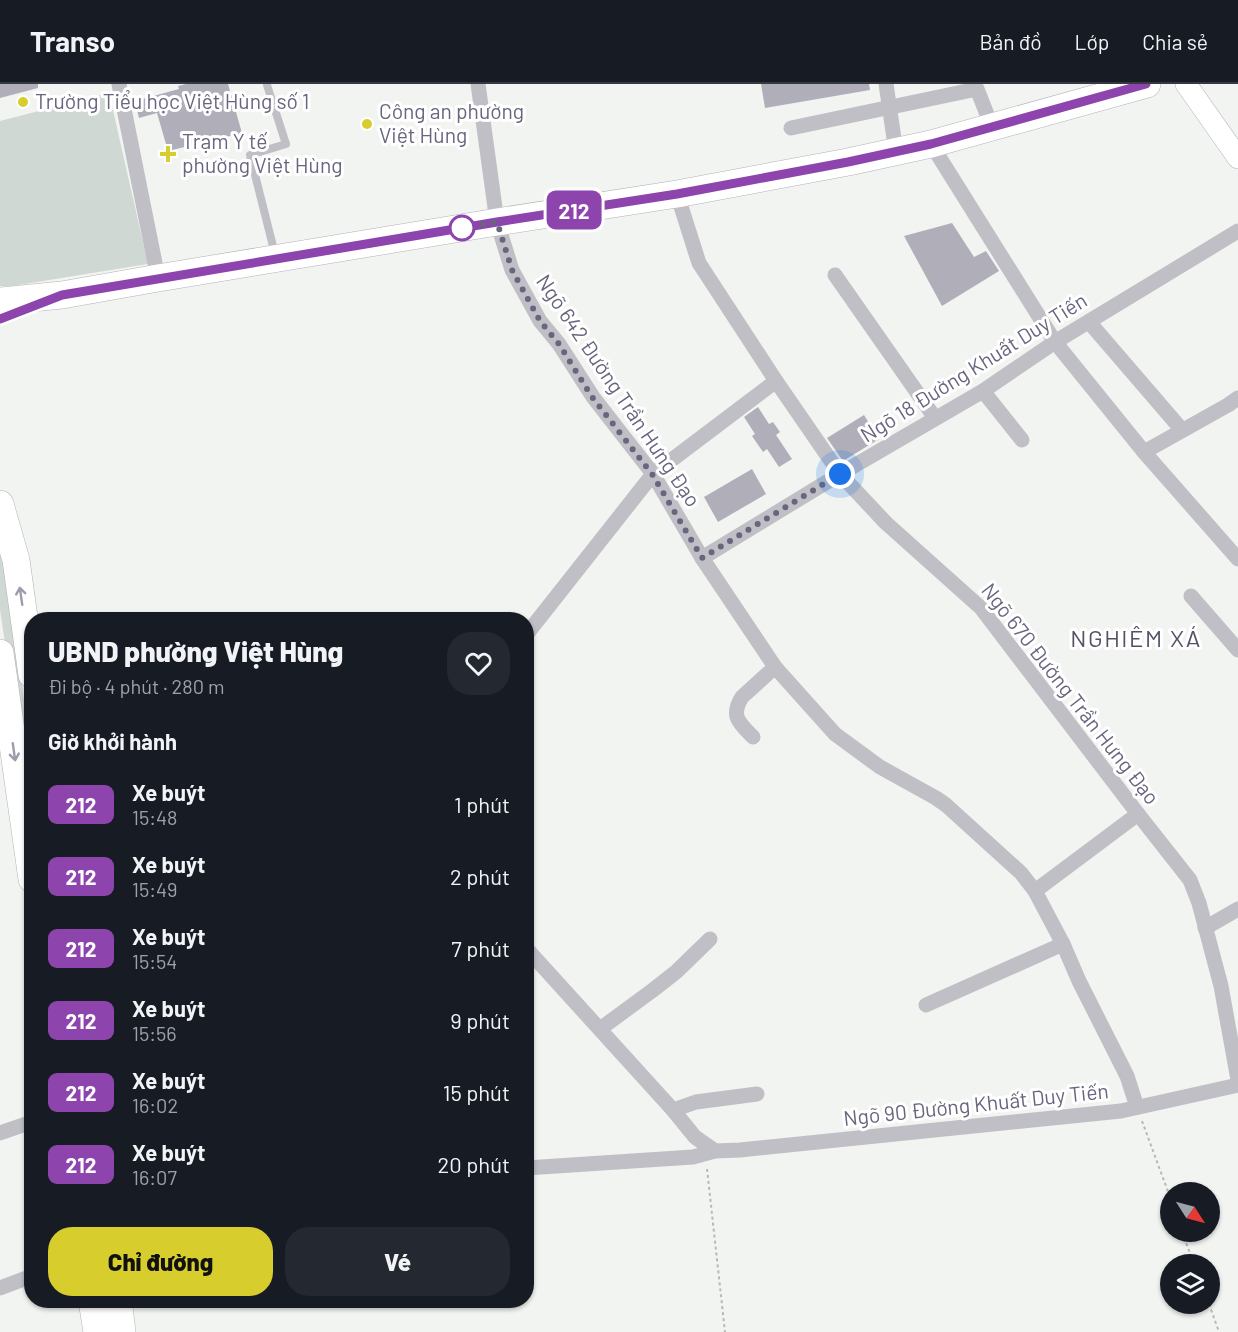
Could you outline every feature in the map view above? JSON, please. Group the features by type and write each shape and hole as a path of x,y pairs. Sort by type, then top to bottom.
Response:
{"highway":[{"path":"0,301 62,295 276,258 677,194 848,162 931,144 1146,84"},
{"path":"0,319 62,295"},
{"path":"0,504 16,560 24,618"},
{"path":"0,653 24,822"},
{"path":"93,1308 97,1332"},
{"path":"119,1308 123,1332"}],"main road":[{"path":"1186,84 1238,158"}],"street":[{"path":"119,84 158,278"},
{"name":"Ngõ 642 Đường Trần Hưng Đạo","path":"478,84 497,222 512,270 540,321 559,344 592,397 652,474 702,558 776,667 835,734 880,767 946,805 1021,873 1035,891 1064,944 1079,981 1127,1076 1137,1107"},
{"path":"886,84 896,152"},
{"path":"791,128 977,89 992,127"},
{"path":"931,144 1055,342 1144,452 1238,559"},
{"name":"Ngõ 670 Đường Trần Hưng Đạo","path":"677,194 699,263 840,474 886,523 981,608 1190,880 1199,903 1221,986 1238,1080"},
{"name":"Ngõ 18 Đường Khuất Duy Tiến","path":"702,558 983,391 1055,342 1238,231"},
{"path":"835,275 935,418"},
{"path":"1089,322 1182,430"},
{"path":"534,625 652,474 776,381"},
{"path":"983,391 1022,440"},
{"path":"1144,452 1238,398"},
{"path":"1191,596 1238,650"},
{"path":"753,737 738,721 736,715 738,702 776,667"},
{"path":"1035,891 1138,814"},
{"path":"1205,927 1238,909"},
{"path":"600,1029 676,972 710,939"},
{"path":"926,1005 1064,944"},
{"path":"534,957 710,1153"},
{"name":"Ngõ 90 Đường Khuất Duy Tiến","path":"534,1167 693,1157 710,1153 1121,1111 1238,1085"},
{"path":"673,1110 696,1102 757,1094"},
{"path":"0,1133 24,1125"},
{"path":"0,1287 24,1279"}],"lane":[{"path":"267,86 286,144 250,155 276,258"}],"path":[{"path":"1137,1107 1164,1182"},
{"path":"710,1153 725,1332"},
{"path":"1213,1314 1219,1332"}],"shaded area":[{"path":"109,93 148,264 0,286 0,121"},
{"path":"0,534 24,700 24,767 0,610"}],"building":[{"path":"0,84 38,84 38,88 0,98"},
{"path":"228,84 242,133 168,151 157,113 139,118 135,101 179,89 178,86"},
{"path":"761,84 869,84 870,90 765,108"},
{"path":"952,223 974,257 986,251 999,271 942,306 904,236"},
{"path":"758,407 769,424 773,422 780,432 776,435 792,459 779,467 767,449 763,452 752,436 755,434 744,417"},
{"path":"864,415 879,439 843,461 827,438"},
{"path":"752,469 766,494 718,522 704,497"}],"bus line":[{"name":"212","path":"0,319 62,295 677,194 848,162 931,144 1146,84"}],"place":[{"name":"Trường Tiểu học Việt Hùng số 1","path":"23,102"},
{"name":"Công an phường Việt Hùng","path":"367,124"},
{"name":"Trạm Y tế phường Việt Hùng","path":"168,154"}],"district":[{"name":"NGHIÊM XÁ","path":"1136,639"}],"route":[{"path":"462,228 497,222 512,270 540,321 559,344 592,397 652,474 702,558 840,474"}]}
